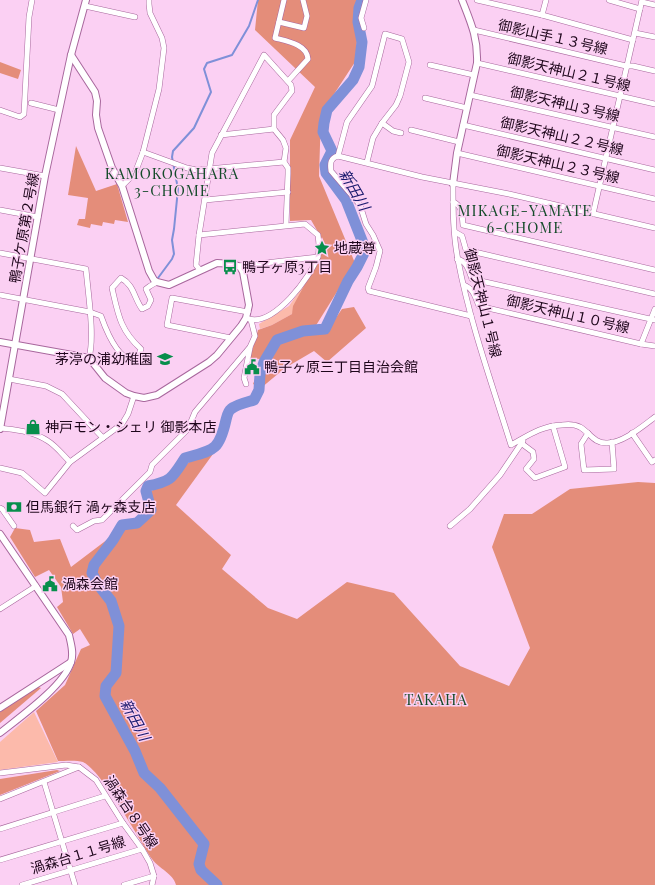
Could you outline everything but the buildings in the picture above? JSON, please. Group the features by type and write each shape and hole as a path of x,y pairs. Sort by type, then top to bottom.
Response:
{"street":[{"path":"0,110 20,117 24,114 29,17 32,0"},
{"path":"122,186 134,173 144,152 159,89 164,48 162,38 150,13 149,0"},
{"path":"284,0 275,38 299,45 308,54 308,59 288,81"},
{"path":"279,22 304,28 307,16 303,0"},
{"path":"364,28 361,18 366,0"},
{"name":"御影天神山１号線","path":"462,0 474,30 478,48 477,63 459,142 453,184 457,259 471,316 511,445 526,437"},
{"path":"477,0 542,15 633,40"},
{"path":"542,15 546,0"},
{"path":"609,0 640,9"},
{"path":"593,214 642,1 655,5"},
{"path":"86,3 135,17"},
{"name":"鴨子ケ原第２号線","path":"0,428 45,176 71,55 86,3"},
{"name":"御影山手１３号線","path":"474,30 626,66 655,71"},
{"path":"634,32 655,37"},
{"path":"338,156 347,122 372,86 384,34 402,39 409,62 400,96 396,105 373,138 367,162"},
{"path":"71,55 95,92 97,101 96,115 98,128 112,168 122,186 149,271 156,282 169,285 217,263 233,264 238,266 318,257"},
{"path":"200,270 196,265 199,235 212,153 264,55 288,81 291,85 292,91 274,115 274,129 283,140 286,148 284,162 288,168 288,192 286,225"},
{"name":"御影天神山２１号線","path":"477,63 655,104"},
{"path":"430,65 474,75"},
{"name":"御影天神山３号線","path":"470,95 655,137"},
{"path":"425,98 467,108"},
{"path":"31,103 60,110"},
{"path":"382,123 393,131 401,133"},
{"name":"御影天神山２２号線","path":"463,125 655,170"},
{"path":"221,135 274,129"},
{"path":"411,130 459,142"},
{"path":"144,152 178,165 197,170 284,162"},
{"name":"御影天神山２３号線","path":"457,153 655,199"},
{"path":"471,316 369,291 368,288 378,262 380,251 366,224 360,204 331,171 331,161 334,158 338,156 367,162 453,184 509,194 655,228"},
{"path":"0,168 45,176"},
{"path":"205,200 288,192"},
{"path":"453,202 458,204 460,208 463,225 655,270"},
{"path":"0,210 38,217"},
{"path":"199,235 305,224 318,235 320,248 318,257 305,280 284,304 265,318 248,317 172,298 167,325 231,338"},
{"path":"455,232 462,236 466,250 655,294"},
{"path":"0,253 86,269 90,312 91,351 89,358"},
{"path":"457,259 461,260 466,265 472,279 653,319"},
{"path":"238,266 243,272 249,305 248,317 255,336 250,347 244,378 246,384"},
{"path":"0,296 90,312 100,316 116,349 126,357 134,360 138,359 141,349 132,340 121,323 112,288 121,278 126,281 132,288 138,304 142,308 148,306 152,300 146,289 156,282"},
{"name":"御影天神山１０号線","path":"464,285 473,291 479,306 641,344 653,319 655,309"},
{"path":"0,342 89,358 105,378 116,387 134,396 144,398 157,395 209,362 248,317"},
{"path":"641,344 655,346"},
{"path":"73,526 77,530 94,521 102,520 150,472 152,465 188,429 195,412 250,347"},
{"path":"9,379 46,386 62,394 103,438"},
{"path":"0,468 22,474 45,493 70,462 122,424 128,414 134,396"},
{"path":"450,526 470,509 500,475 526,437 538,430 553,426 573,424 581,428 596,440 606,443 615,442 632,433 655,417"},
{"path":"521,444 534,452 534,459 526,469 535,478 565,467 553,426"},
{"path":"0,428 36,434 48,441 70,462"},
{"path":"632,433 652,462 655,460"},
{"path":"588,434 581,444 584,470 614,470 612,442"},
{"path":"0,508 14,526"},
{"path":"0,534 69,635 72,648 71,662 64,677 54,689 0,733"},
{"path":"0,609 36,586"},
{"path":"0,708 71,662"},
{"path":"0,773 66,765 80,767"},
{"path":"0,800 80,767"},
{"name":"渦森台８号線","path":"80,767 96,780 105,796 142,849 150,863 154,876"},
{"path":"44,782 75,885"},
{"path":"0,829 105,796"},
{"path":"0,860 123,823"},
{"name":"渦森台１１号線","path":"22,885 142,849"},
{"path":"124,885 154,876 152,885"}],"shaded area":[{"path":"258,0 361,0 355,62 321,114 319,176 355,263 315,327 326,332 342,309 354,307 366,328 327,362 314,351 285,368 261,388 253,384 259,369 260,359 250,358 258,330 272,325 292,314 293,306 326,246 311,220 290,221 290,140 315,87 255,30"},
{"path":"0,62 21,70 18,79 0,73"},
{"path":"76,146 96,191 117,184 128,222 115,220 114,224 103,222 102,226 91,224 90,228 77,225 79,219 85,219 88,198 68,195"},
{"path":"311,275 292,314 272,325 260,329 259,324 289,306"},
{"path":"213,454 176,505 231,555 222,569 268,608 297,619 347,582 394,593 460,666 509,686 530,648 492,547 504,514 532,514 570,489 638,482 655,483 655,885 176,885 172,877 152,859 120,806 91,768 80,761 58,761 36,711 65,685 81,649 90,645 80,629 73,634 57,607 63,602 61,587 49,570 35,577 10,537 15,528 30,530 34,542 60,539 71,567 137,517 153,507 149,493 192,460"},
{"path":"38,687 41,688 0,723 0,712"},
{"path":"34,712 58,762 0,770 0,742"},
{"path":"57,770 60,771 0,795 0,779"}],"waterway":[{"path":"158,278 174,254 172,240 178,189 172,157 173,151 194,128 211,92 204,69 207,63 232,55 249,26 258,0"},
{"name":"新田川","path":"217,885 201,870 199,864 204,844 160,788 144,773 135,751 105,696 106,686 116,673 119,626 111,601 97,583 92,573 94,565 113,540 122,525 137,523 151,510 146,491 148,486 171,478 185,458 209,451 214,448 221,438 228,412 239,404 254,400 259,390 260,374 264,362 277,340 303,331 325,329 348,281 364,253 363,243 346,200 326,173 325,165 332,151 323,132 327,110 353,80 359,67 362,42 358,22 359,8 362,0"}],"place":[{"name":"地蔵尊","path":"322,248"},
{"name":"鴨子ヶ原3丁目","path":"230,267"},
{"name":"茅渟の浦幼稚園","path":"165,359"},
{"name":"鴨子ヶ原三丁目自治会館","path":"252,367"},
{"name":"神戸モン・シェリ 御影本店","path":"33,427"},
{"name":"但馬銀行 渦ヶ森支店","path":"14,507"},
{"name":"渦森会館","path":"50,584"}],"district":[{"name":"KAMOKOGAHARA 3-CHOME","path":"172,182"},
{"name":"MIKAGE-YAMATE 6-CHOME","path":"525,220"},
{"name":"TAKAHA","path":"436,700"}]}
